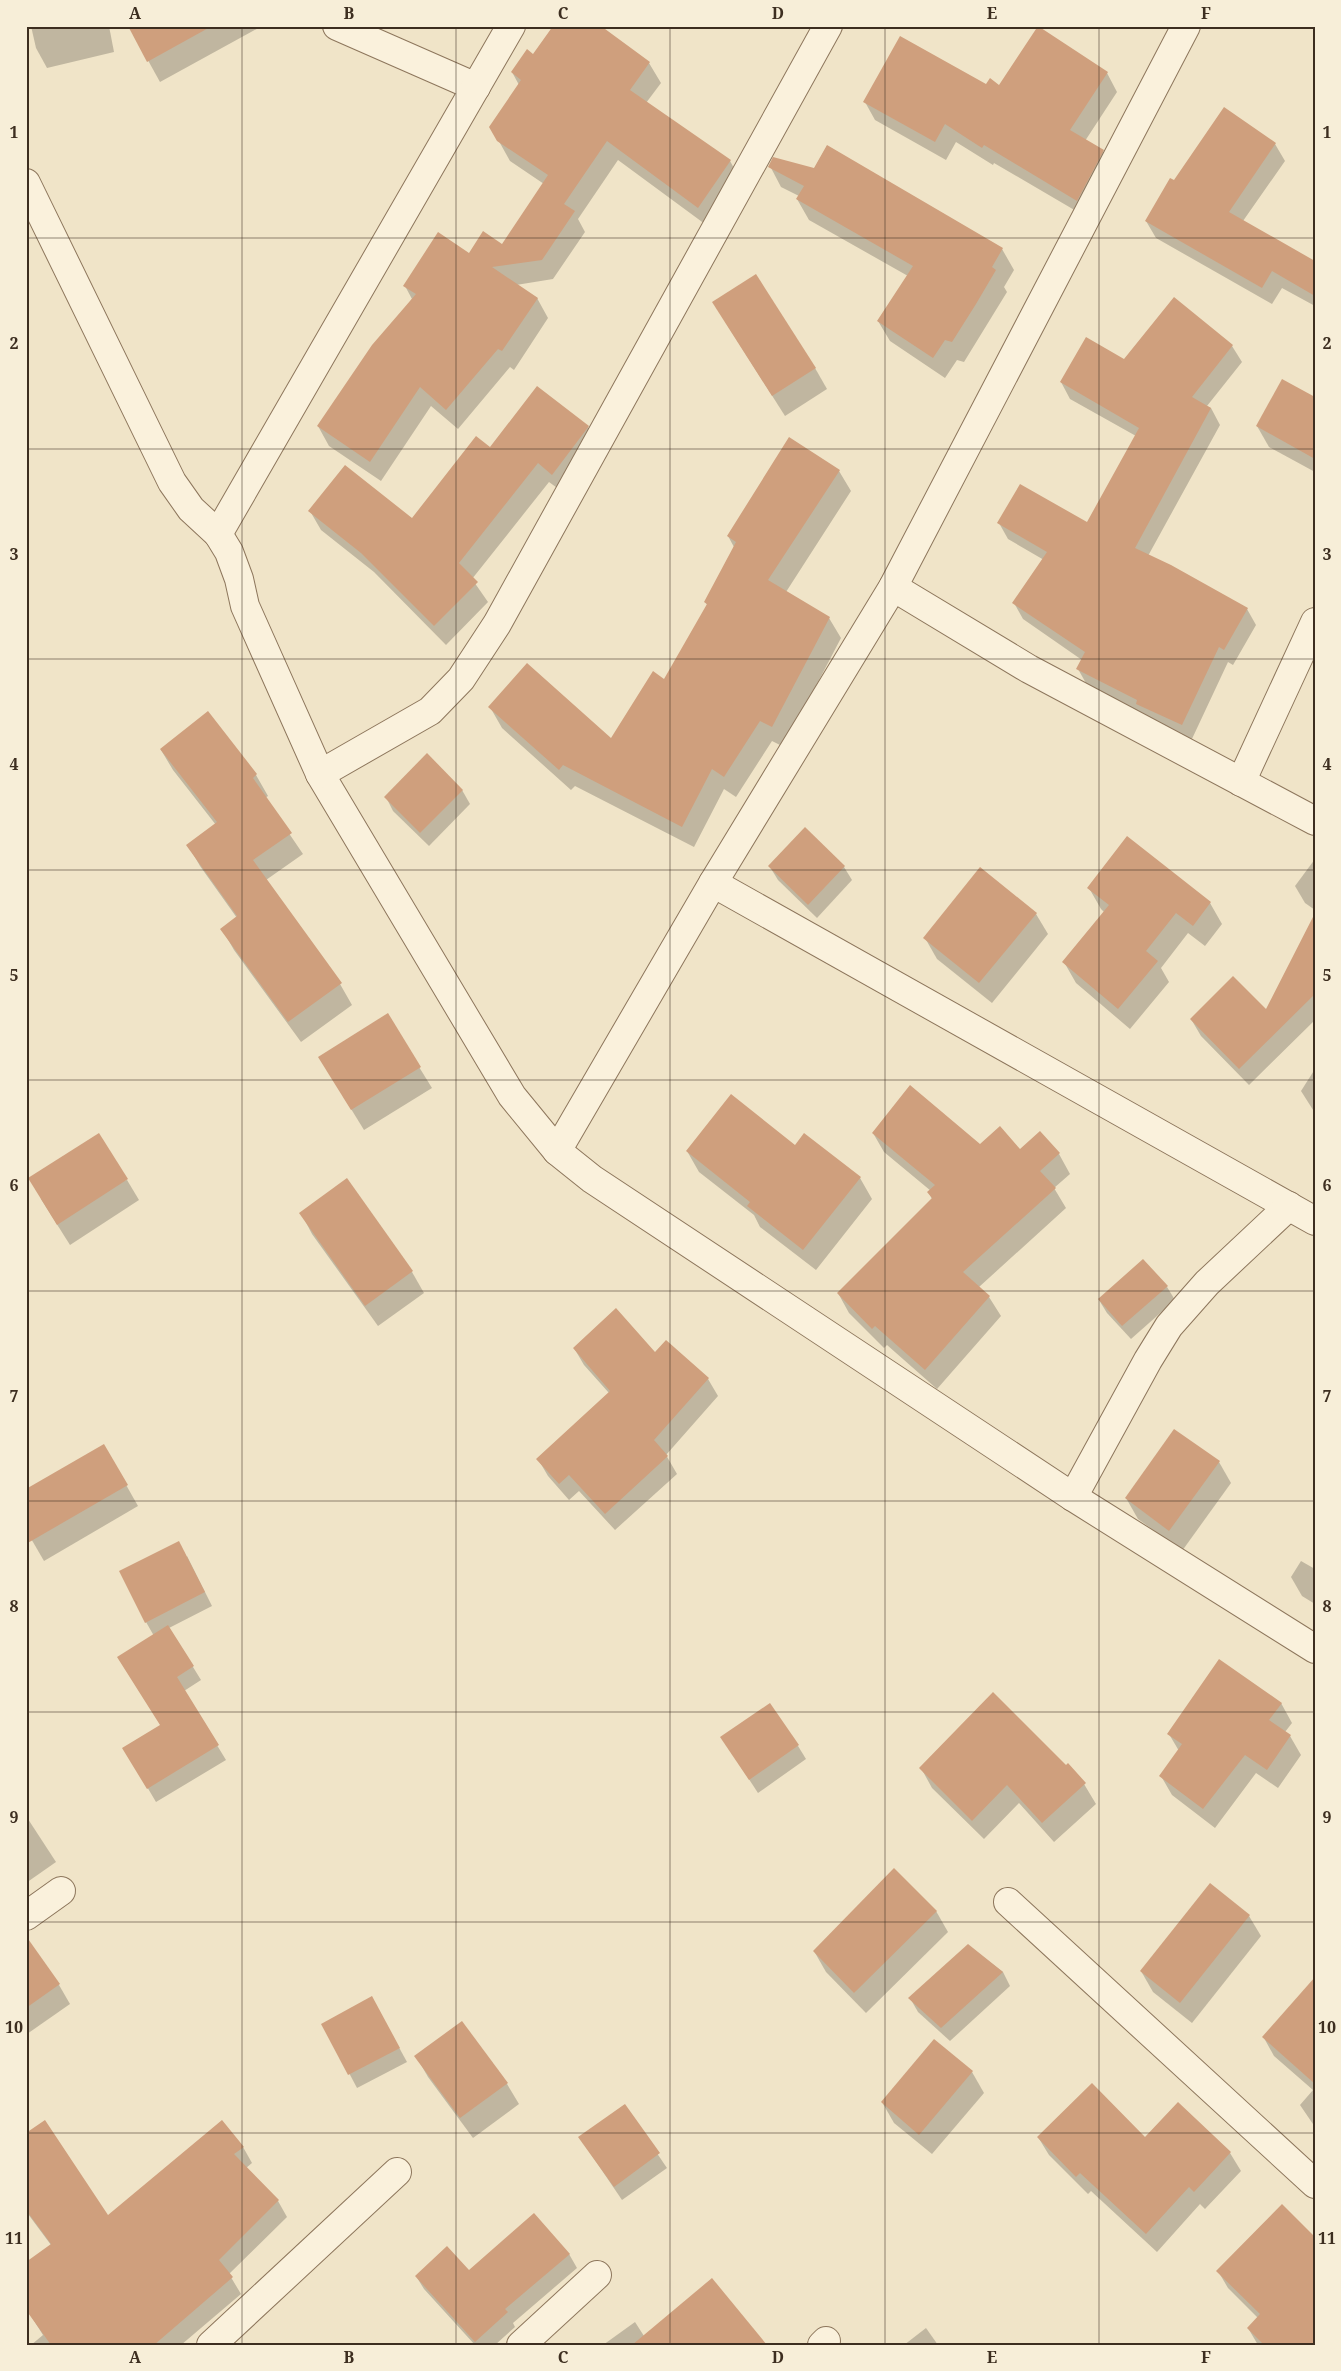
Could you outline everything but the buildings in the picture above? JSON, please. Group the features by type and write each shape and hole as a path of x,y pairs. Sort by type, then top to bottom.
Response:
{"street":[{"path":"337,26 476,87"},
{"path":"218,534 511,26"},
{"path":"320,774 430,711 461,679 497,624 828,26"},
{"path":"557,1150 713,883 893,588 1186,26"},
{"path":"26,183 172,482 191,509 218,534 229,552 239,578 245,606 320,774 512,1096 557,1150 592,1179 1073,1497 1315,1649"},
{"path":"893,588 1029,669 1315,821"},
{"path":"1242,782 1315,622"},
{"path":"713,883 1315,1221"},
{"path":"1073,1497 1148,1360 1169,1326 1207,1283 1289,1206"},
{"path":"26,1916 61,1891"},
{"path":"1008,1902 1315,2184"},
{"path":"211,2345 398,2172"},
{"path":"521,2345 597,2275"}]}
